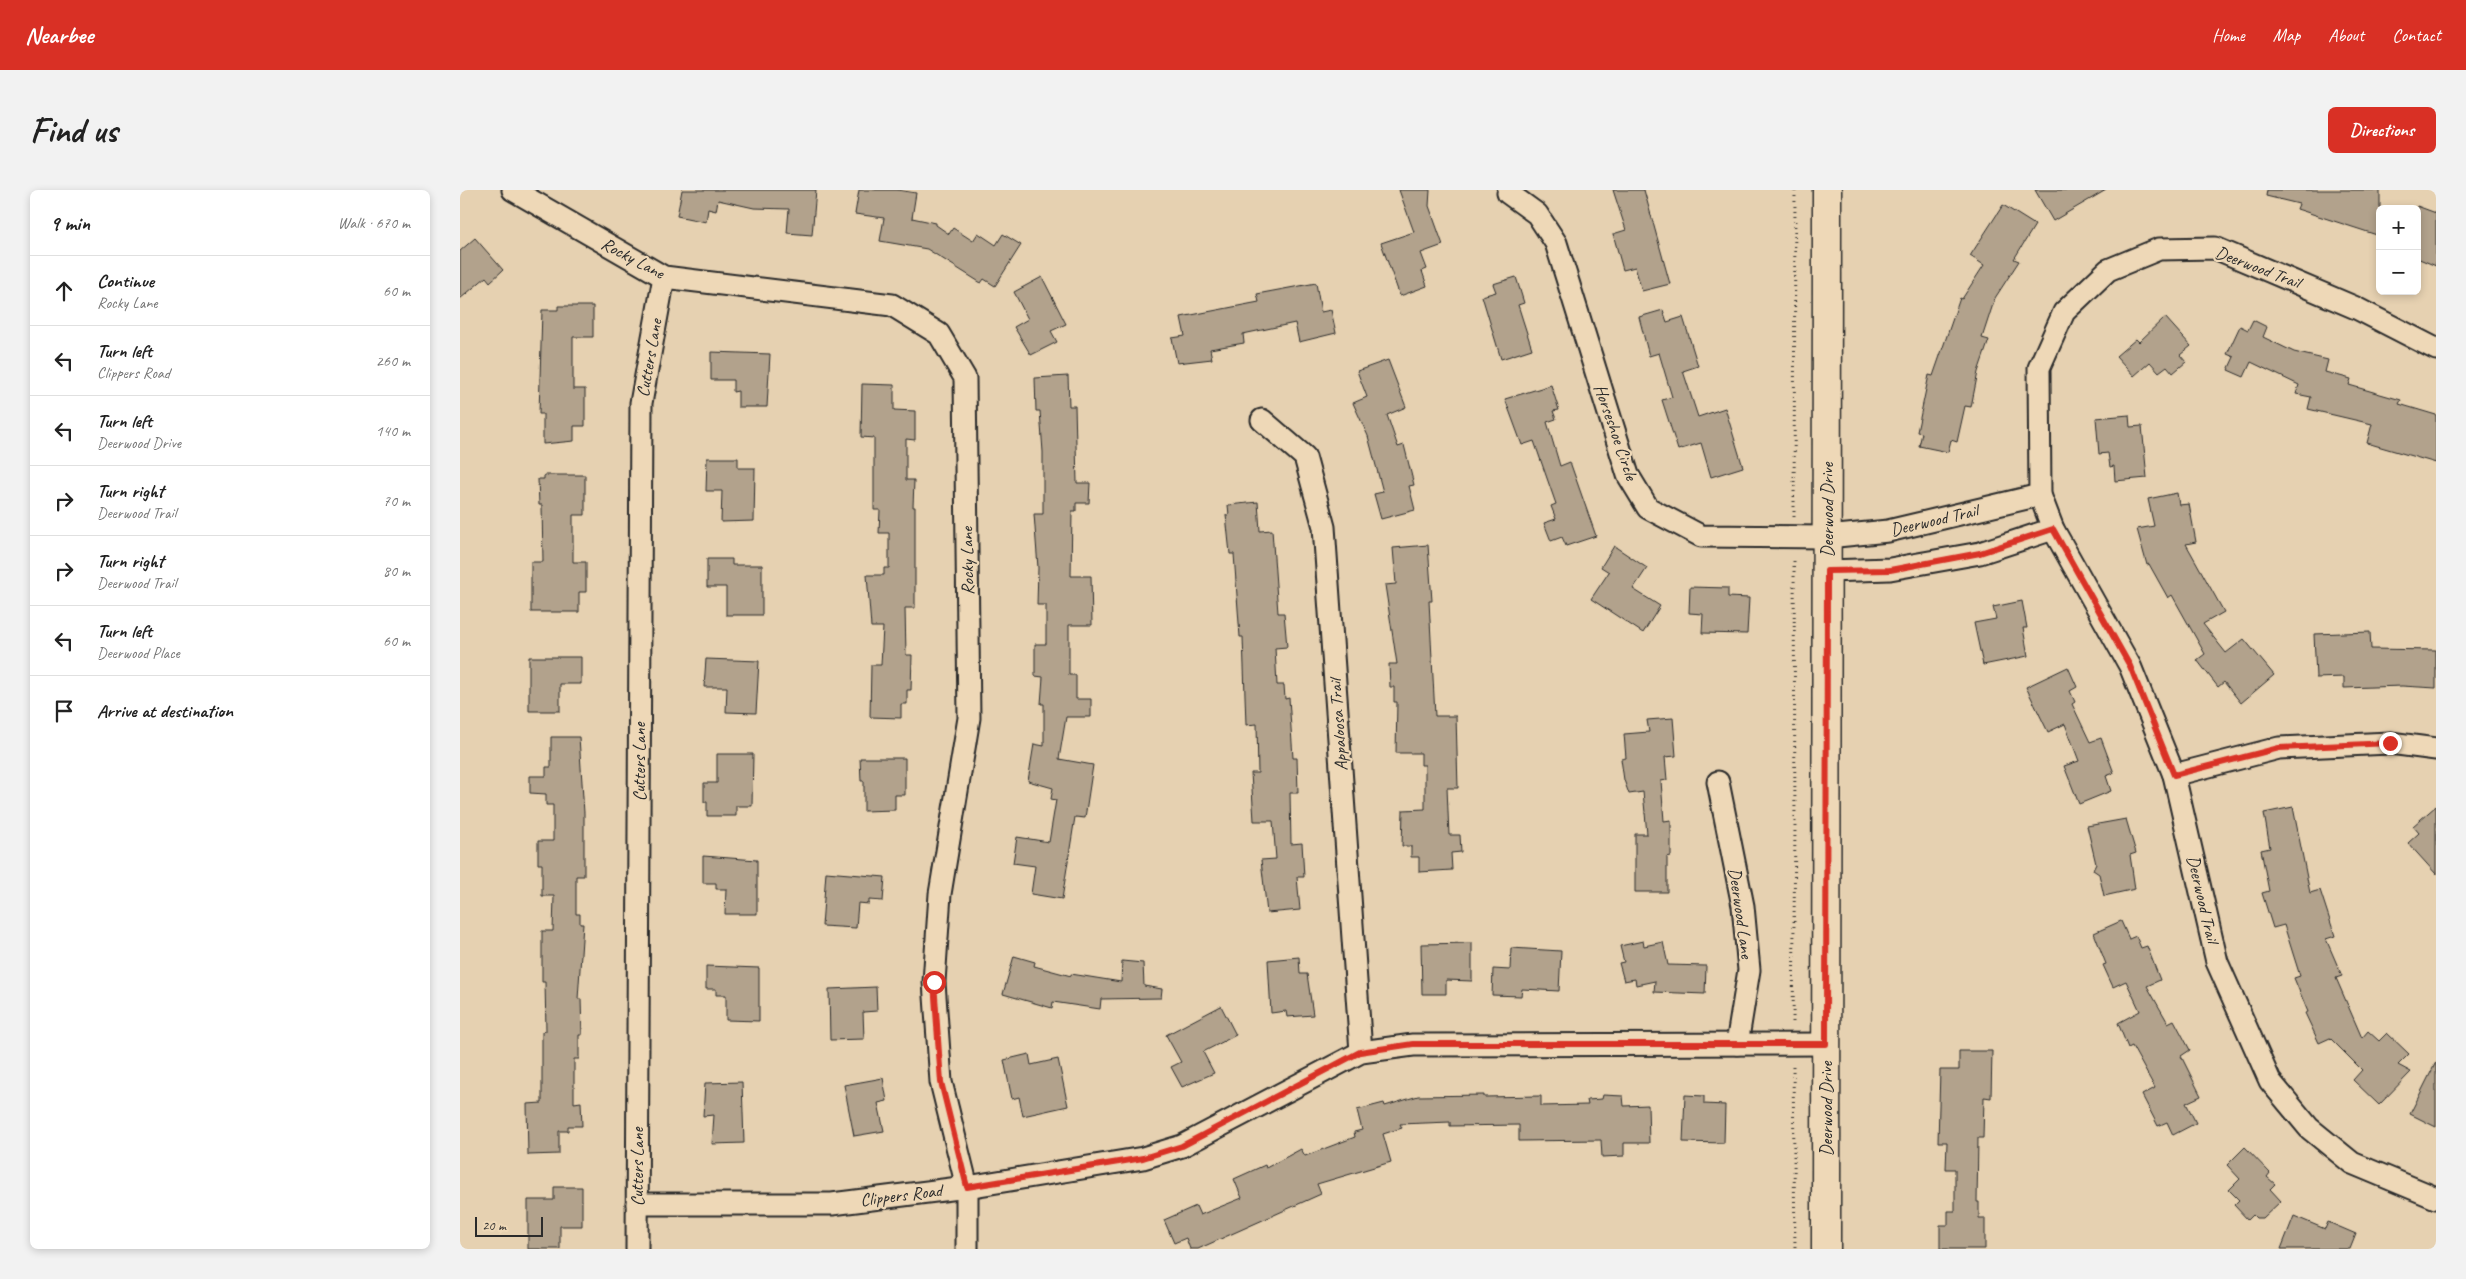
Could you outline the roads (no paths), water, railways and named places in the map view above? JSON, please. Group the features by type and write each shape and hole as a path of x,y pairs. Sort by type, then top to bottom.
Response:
{"street":[{"name":"Rocky Lane","path":"513,190 664,277 892,305 939,334 965,378 969,718 940,894 934,982 941,1082 967,1187 967,1249"},
{"name":"Deerwood Drive","path":"1826,1249 1827,190"},
{"name":"Horseshoe Circle","path":"1508,193 1537,214 1556,243 1628,475 1648,508 1701,536 1827,537"},
{"name":"Deerwood Trail","path":"2436,349 2356,308 2215,248 2159,249 2108,270 2064,312 2039,368 2040,495 2053,529 2130,666 2174,775 2217,962 2270,1081 2309,1128 2352,1163 2436,1198"},
{"name":"Cutters Lane","path":"637,1249 641,403 664,277"},
{"name":"Appaloosa Trail","path":"1262,420 1305,457 1324,527 1360,1052"},
{"name":"Deerwood Trail","path":"1827,537 1888,531 2040,495"},
{"path":"1827,571 1890,570 1980,553 2053,529"},
{"path":"2174,775 2279,748 2390,743 2436,749"},
{"name":"Deerwood Lane","path":"1718,782 1743,906 1749,970 1737,1044"},
{"name":"Clippers Road","path":"637,1204 832,1204 967,1187 1143,1158 1182,1146 1360,1052 1413,1044 1826,1044"}]}
